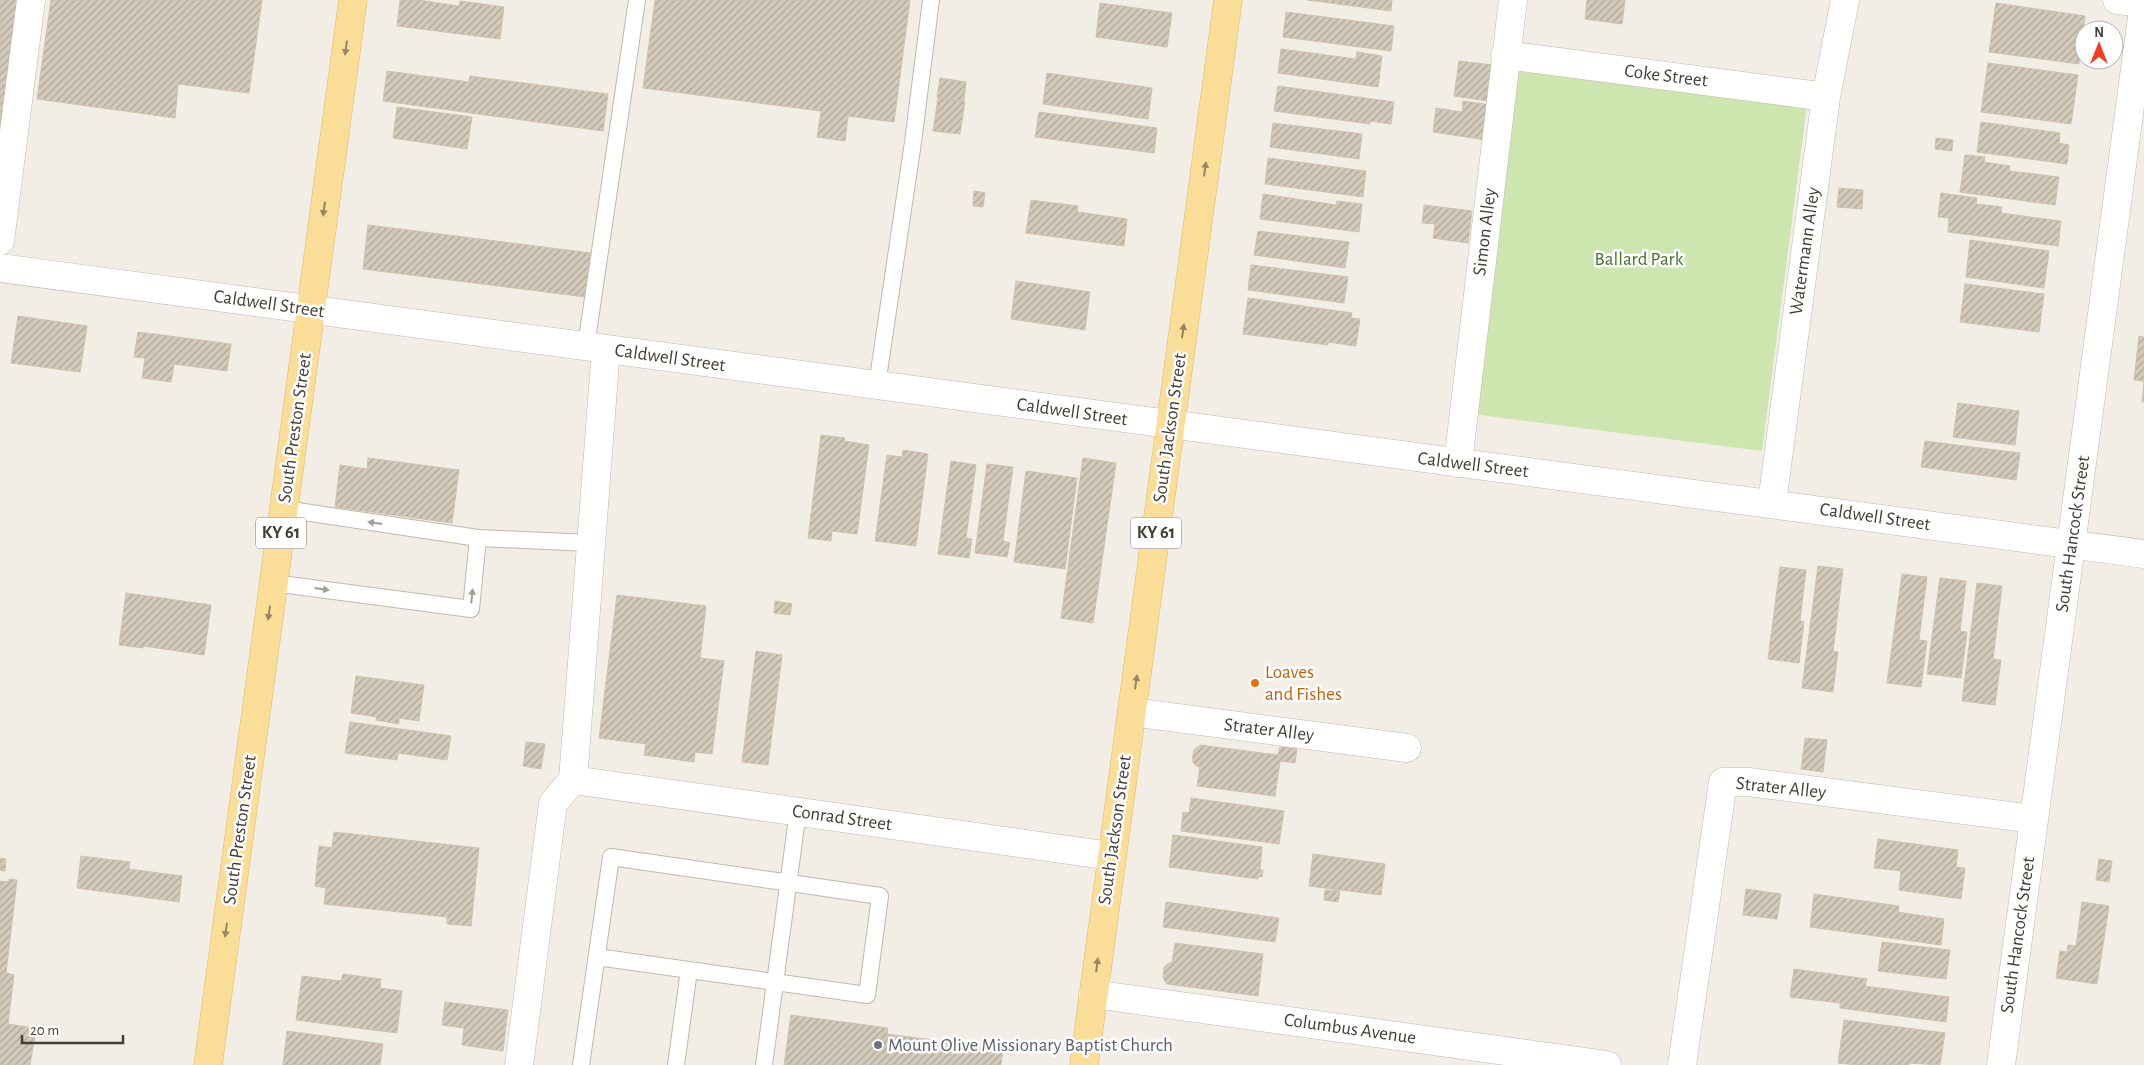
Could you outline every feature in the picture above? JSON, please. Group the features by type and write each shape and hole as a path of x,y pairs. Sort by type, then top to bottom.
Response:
{"main road":[{"name":"South Preston Street","path":"208,1065 353,0"},
{"name":"South Jackson Street","path":"1084,1065 1228,0"}],"street":[{"path":"0,241 31,0"},
{"name":"Simon Alley","path":"1458,464 1513,0"},
{"name":"Watermann Alley","path":"1772,503 1826,97 1845,0"},
{"path":"2117,0 2144,3"},
{"name":"South Hancock Street","path":"2001,1065 2144,3"},
{"name":"Coke Street","path":"1505,55 1826,97"},
{"name":"Caldwell Street","path":"0,268 2144,554"},
{"path":"519,1065 554,803 573,780 590,543 596,348"},
{"name":"Strater Alley","path":"1132,712 1407,748"},
{"name":"Conrad Street","path":"573,780 1111,856"},
{"name":"Strater Alley","path":"1682,1065 1722,782 1748,782 2034,819"},
{"name":"Columbus Avenue","path":"1093,994 1607,1065"}],"lane":[{"path":"596,348 637,0"},
{"path":"877,386 913,142 931,0"},
{"path":"284,509 478,538 590,543"},
{"path":"274,583 471,609 478,538"},
{"path":"764,1065 798,811"},
{"path":"581,1065 611,857 880,896 867,995 597,957"},
{"path":"676,1065 690,970"}],"green space":[{"name":"Ballard Park","path":"1517,68 1807,105 1762,451 1472,414"}],"building":[{"path":"0,0 19,0 0,131"},
{"path":"51,0 262,0 249,93 178,84 175,118 37,99"},
{"path":"400,0 418,0 459,6 460,1 504,7 500,39 397,26"},
{"path":"655,0 910,0 894,122 848,116 845,141 817,137 821,111 643,88"},
{"path":"1307,0 1392,0 1391,11"},
{"path":"1587,0 1625,0 1622,24 1585,19"},
{"path":"1100,3 1172,13 1167,47 1096,37"},
{"path":"1996,3 2085,16 2084,20 2074,20 2074,63 1989,52"},
{"path":"1286,12 1394,26 1391,51 1283,37"},
{"path":"1281,49 1356,59 1357,52 1382,56 1378,87 1278,73"},
{"path":"1459,61 1492,65 1488,101 1454,96"},
{"path":"1988,63 2078,75 2071,124 1981,112"},
{"path":"387,71 469,82 470,76 608,94 603,131 383,101"},
{"path":"1047,73 1152,88 1148,119 1043,104"},
{"path":"940,78 966,82 964,101 937,97"},
{"path":"1278,86 1394,102 1391,124 1370,121 1370,124 1274,111"},
{"path":"938,98 965,102 960,134 933,131"},
{"path":"1463,101 1491,105 1486,140 1433,132 1436,108 1462,112"},
{"path":"397,107 472,117 467,149 393,138"},
{"path":"1039,112 1157,128 1154,153 1035,137"},
{"path":"1981,122 2060,133 2059,143 2069,145 2067,164 1977,152"},
{"path":"1273,123 1362,134 1359,159 1270,147"},
{"path":"1936,138 1953,140 1952,151 1935,149"},
{"path":"1965,155 1985,157 1984,162 2010,166 2009,171 2059,177 2055,205 1960,192"},
{"path":"1268,158 1366,171 1363,197 1265,184"},
{"path":"1839,188 1863,190 1862,209 1837,207"},
{"path":"974,191 985,193 983,207 973,206"},
{"path":"1941,193 1977,198 1976,204 2002,207 2001,213 2061,221 2058,246 1948,232 1949,218 1938,217"},
{"path":"1263,194 1336,205 1337,201 1362,204 1359,232 1260,219"},
{"path":"1031,200 1078,206 1077,212 1127,219 1124,246 1026,233"},
{"path":"1424,205 1472,211 1468,243 1433,238 1435,224 1422,223"},
{"path":"368,225 591,253 585,297 363,269"},
{"path":"1258,231 1349,242 1345,268 1254,255"},
{"path":"1970,240 2049,251 2044,288 1966,277"},
{"path":"1251,265 1348,277 1344,303 1248,290"},
{"path":"1016,281 1090,292 1085,330 1011,319"},
{"path":"1965,284 2044,294 2039,332 1960,322"},
{"path":"1248,298 1352,313 1351,318 1360,319 1356,346 1328,342 1328,345 1243,334"},
{"path":"18,316 87,326 80,372 11,363"},
{"path":"138,332 231,344 227,371 174,364 171,382 142,378 145,358 134,357"},
{"path":"2139,336 2144,337 2144,381 2134,380"},
{"path":"2144,381 2144,402 2142,402"},
{"path":"1958,403 2019,411 2015,445 1953,437"},
{"path":"821,435 845,438 844,441 869,445 857,534 832,531 831,541 808,538"},
{"path":"1925,441 2020,453 2016,480 1921,467"},
{"path":"903,450 928,454 916,546 875,541 887,455 902,457"},
{"path":"368,458 459,470 452,523 335,507 340,465 367,469"},
{"path":"1083,458 1116,463 1093,623 1061,618"},
{"path":"951,461 976,465 966,538 972,539 969,558 938,554"},
{"path":"987,464 1013,467 1003,541 1010,543 1007,557 975,553"},
{"path":"1026,471 1077,478 1065,569 1014,562"},
{"path":"1818,566 1843,569 1833,651 1838,652 1833,692 1802,688"},
{"path":"1780,567 1806,570 1800,621 1804,622 1799,663 1768,659"},
{"path":"1902,574 1927,577 1919,640 1927,641 1921,687 1887,683"},
{"path":"1940,578 1966,581 1960,631 1967,632 1961,678 1927,674"},
{"path":"1977,583 2002,586 1993,659 2001,660 1995,705 1962,701"},
{"path":"126,593 211,605 204,655 143,646 143,648 119,645"},
{"path":"617,595 706,606 700,658 724,661 712,754 695,752 694,762 644,755 646,744 599,738"},
{"path":"775,601 792,604 790,615 774,613"},
{"path":"756,651 782,655 768,765 742,762"},
{"path":"356,676 424,685 419,721 399,718 399,724 376,720 377,717 351,713"},
{"path":"350,722 451,736 447,760 398,753 397,760 345,753"},
{"path":"1805,738 1827,740 1823,772 1801,769"},
{"path":"526,742 545,744 541,769 523,766"},
{"path":"1200,745 1278,755 1280,747 1297,749 1295,763 1280,761 1275,796 1197,786 1200,767 1196,766 1192,760 1194,750"},
{"path":"1191,798 1284,811 1279,844 1181,831 1183,812 1189,813"},
{"path":"334,832 479,848 471,926 447,924 447,917 324,904 326,888 315,886 319,846 332,848"},
{"path":"1173,835 1262,847 1260,870 1263,870 1262,877 1259,876 1258,879 1169,867"},
{"path":"1878,839 1958,850 1956,867 1965,868 1961,899 1899,890 1901,871 1874,868"},
{"path":"1313,854 1385,864 1381,895 1309,886"},
{"path":"81,856 130,862 129,869 182,876 179,902 77,888"},
{"path":"0,858 6,859 5,871 0,870"},
{"path":"2099,859 2112,861 2109,882 2096,880"},
{"path":"9,879 17,880 6,973 14,975 8,1024 36,1028 30,1065 0,1065 0,881 9,882"},
{"path":"1746,889 1781,894 1777,919 1743,915"},
{"path":"1325,890 1340,891 1338,902 1324,900"},
{"path":"1814,894 1899,906 1898,912 1944,919 1941,945 1810,927"},
{"path":"1166,902 1279,918 1275,942 1163,927"},
{"path":"2082,902 2109,906 2097,984 2056,978 2060,951 2067,952 2068,945 2076,946"},
{"path":"1882,942 1950,950 1946,979 1878,971"},
{"path":"1175,943 1263,954 1258,996 1167,984 1163,978 1164,967 1172,963"},
{"path":"1794,969 1867,979 1865,986 1949,997 1946,1022 1840,1008 1840,1003 1790,997"},
{"path":"343,974 381,979 380,988 402,991 397,1033 296,1020 302,976 341,981"},
{"path":"445,1002 508,1010 503,1051 462,1045 464,1028 442,1025"},
{"name":"Mount Olive Missionary Baptist Church","path":"791,1015 888,1028 887,1034 1003,1049 1001,1065 784,1065"},
{"path":"1844,1020 1945,1033 1940,1065 1909,1063 1909,1065 1856,1065 1838,1063"},
{"path":"287,1031 383,1044 380,1065 283,1065"}],"place":[{"name":"Loaves and Fishes","path":"1255,683"},
{"name":"Mount Olive Missionary Baptist Church","path":"878,1045"}]}
